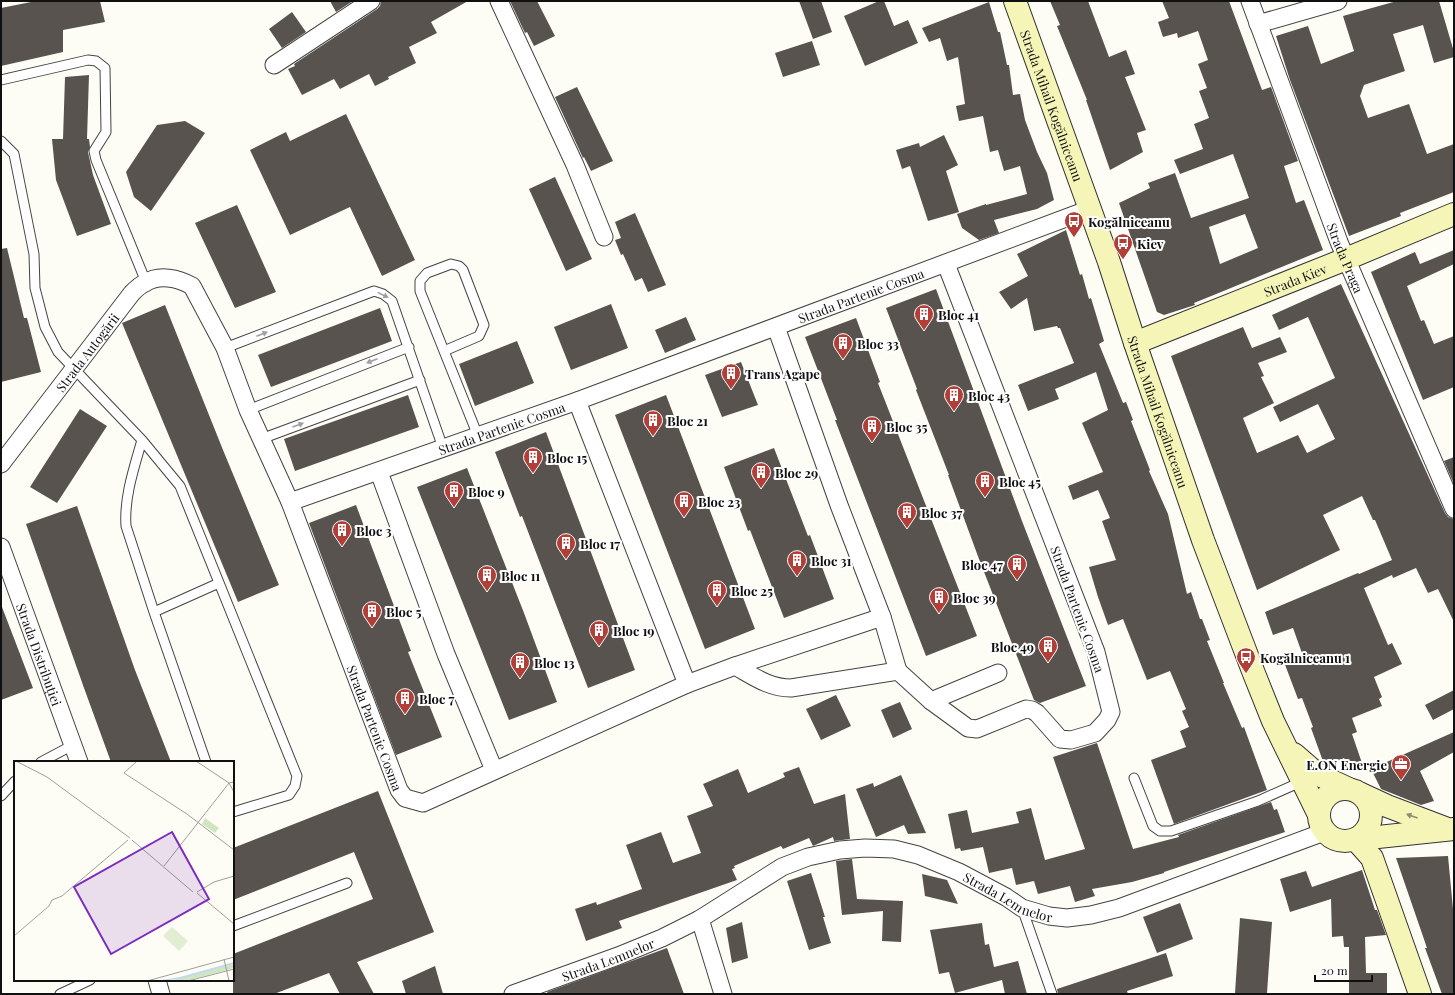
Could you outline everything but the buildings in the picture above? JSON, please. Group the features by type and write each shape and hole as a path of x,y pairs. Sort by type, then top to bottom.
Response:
{"main road":[{"name":"Strada Mihail Kogălniceanu","path":"1015,1 1109,262 1135,343 1203,540 1253,671 1285,746 1317,774 1387,806 1451,829"},
{"name":"Strada Kiev","path":"1135,343 1346,259 1454,214"},
{"path":"1285,746 1303,781 1322,824 1331,838 1348,842 1357,839 1451,829"},
{"path":"1322,824 1320,806 1328,796 1340,790 1355,792 1370,806 1372,814 1368,829 1357,839"},
{"path":"1357,839 1372,858 1420,994"}],"street":[{"path":"274,65 371,1"},
{"path":"499,1 575,165 604,237"},
{"name":"Strada Praga","path":"1250,1 1346,259 1453,505"},
{"path":"1258,24 1338,1"},
{"name":"Strada Partenie Cosma","path":"290,502 379,472 577,401 1090,209"},
{"name":"Strada Partenie Cosma","path":"898,671 931,701 968,728 977,729 1026,709 1032,710 1060,739 1071,740 1095,733 1108,720 1111,712 1096,652 946,264"},
{"name":"Strada Autogării","path":"1,464 132,293 146,282 158,278 174,278 192,286"},
{"name":"Strada Partenie Cosma","path":"192,286 225,348 248,410 290,502 399,790 405,798 423,803 687,684 882,616"},
{"path":"735,666 771,686 782,688 791,688 898,671 882,616 834,491 776,327"},
{"name":"Strada Partenie Cosma","path":"577,401 687,684"},
{"path":"379,472 446,654 494,770"},
{"name":"Strada Distribuției","path":"1,546 79,761"},
{"path":"931,701 998,674"},
{"name":"Strada Lemnelor","path":"513,994 618,956 662,938 700,919 782,868 808,857 840,850 865,848 894,849 918,855 935,861 1006,897 1022,908 1049,916 1066,918 1091,915 1119,908 1322,824"},
{"path":"700,919 723,994"},
{"path":"157,981 161,994"}],"lane":[{"path":"1,80 88,60 96,61 105,68 106,132 94,151 96,160 146,282"},
{"path":"1,141 14,154 34,254 36,288 45,327 58,352 142,440 180,486 297,776 295,786 289,795 234,812"},
{"path":"444,351 479,336 484,325 463,270 459,266 451,264 427,273 420,281 420,291 444,351 478,436"},
{"path":"225,348 374,291 383,294 392,301 443,448"},
{"path":"248,410 408,347"},
{"path":"261,439 420,380"},
{"path":"142,440 127,500 125,512 126,526 206,761"},
{"path":"154,612 219,583"},
{"path":"43,761 72,745"},
{"path":"1134,778 1153,826 1160,831 1171,831 1258,801 1303,781"},
{"path":"1,796 14,782"},
{"path":"234,926 347,883"},
{"path":"1022,908 1052,994"},
{"path":"60,994 88,981"}],"place":[{"name":"Kogălniceanu","path":"1074,238"},
{"name":"Kiev","path":"1123,260"},
{"name":"Bloc 41","path":"924,331"},
{"name":"Bloc 33","path":"843,360"},
{"name":"Trans Agape","path":"731,390"},
{"name":"Bloc 43","path":"954,412"},
{"name":"Bloc 21","path":"653,437"},
{"name":"Bloc 35","path":"872,443"},
{"name":"Bloc 15","path":"533,474"},
{"name":"Bloc 29","path":"761,489"},
{"name":"Bloc 45","path":"985,498"},
{"name":"Bloc 9","path":"454,508"},
{"name":"Bloc 23","path":"684,518"},
{"name":"Bloc 37","path":"907,529"},
{"name":"Bloc 3","path":"342,547"},
{"name":"Bloc 17","path":"566,560"},
{"name":"Bloc 31","path":"797,577"},
{"name":"Bloc 47","path":"1017,581"},
{"name":"Bloc 11","path":"487,592"},
{"name":"Bloc 25","path":"717,607"},
{"name":"Bloc 39","path":"939,614"},
{"name":"Bloc 5","path":"372,628"},
{"name":"Bloc 19","path":"599,647"},
{"name":"Bloc 49","path":"1048,663"},
{"name":"Kogălniceanu 1","path":"1246,674"},
{"name":"Bloc 13","path":"520,679"},
{"name":"Bloc 7","path":"405,715"},
{"name":"E.ON Energie","path":"1401,781"}]}
